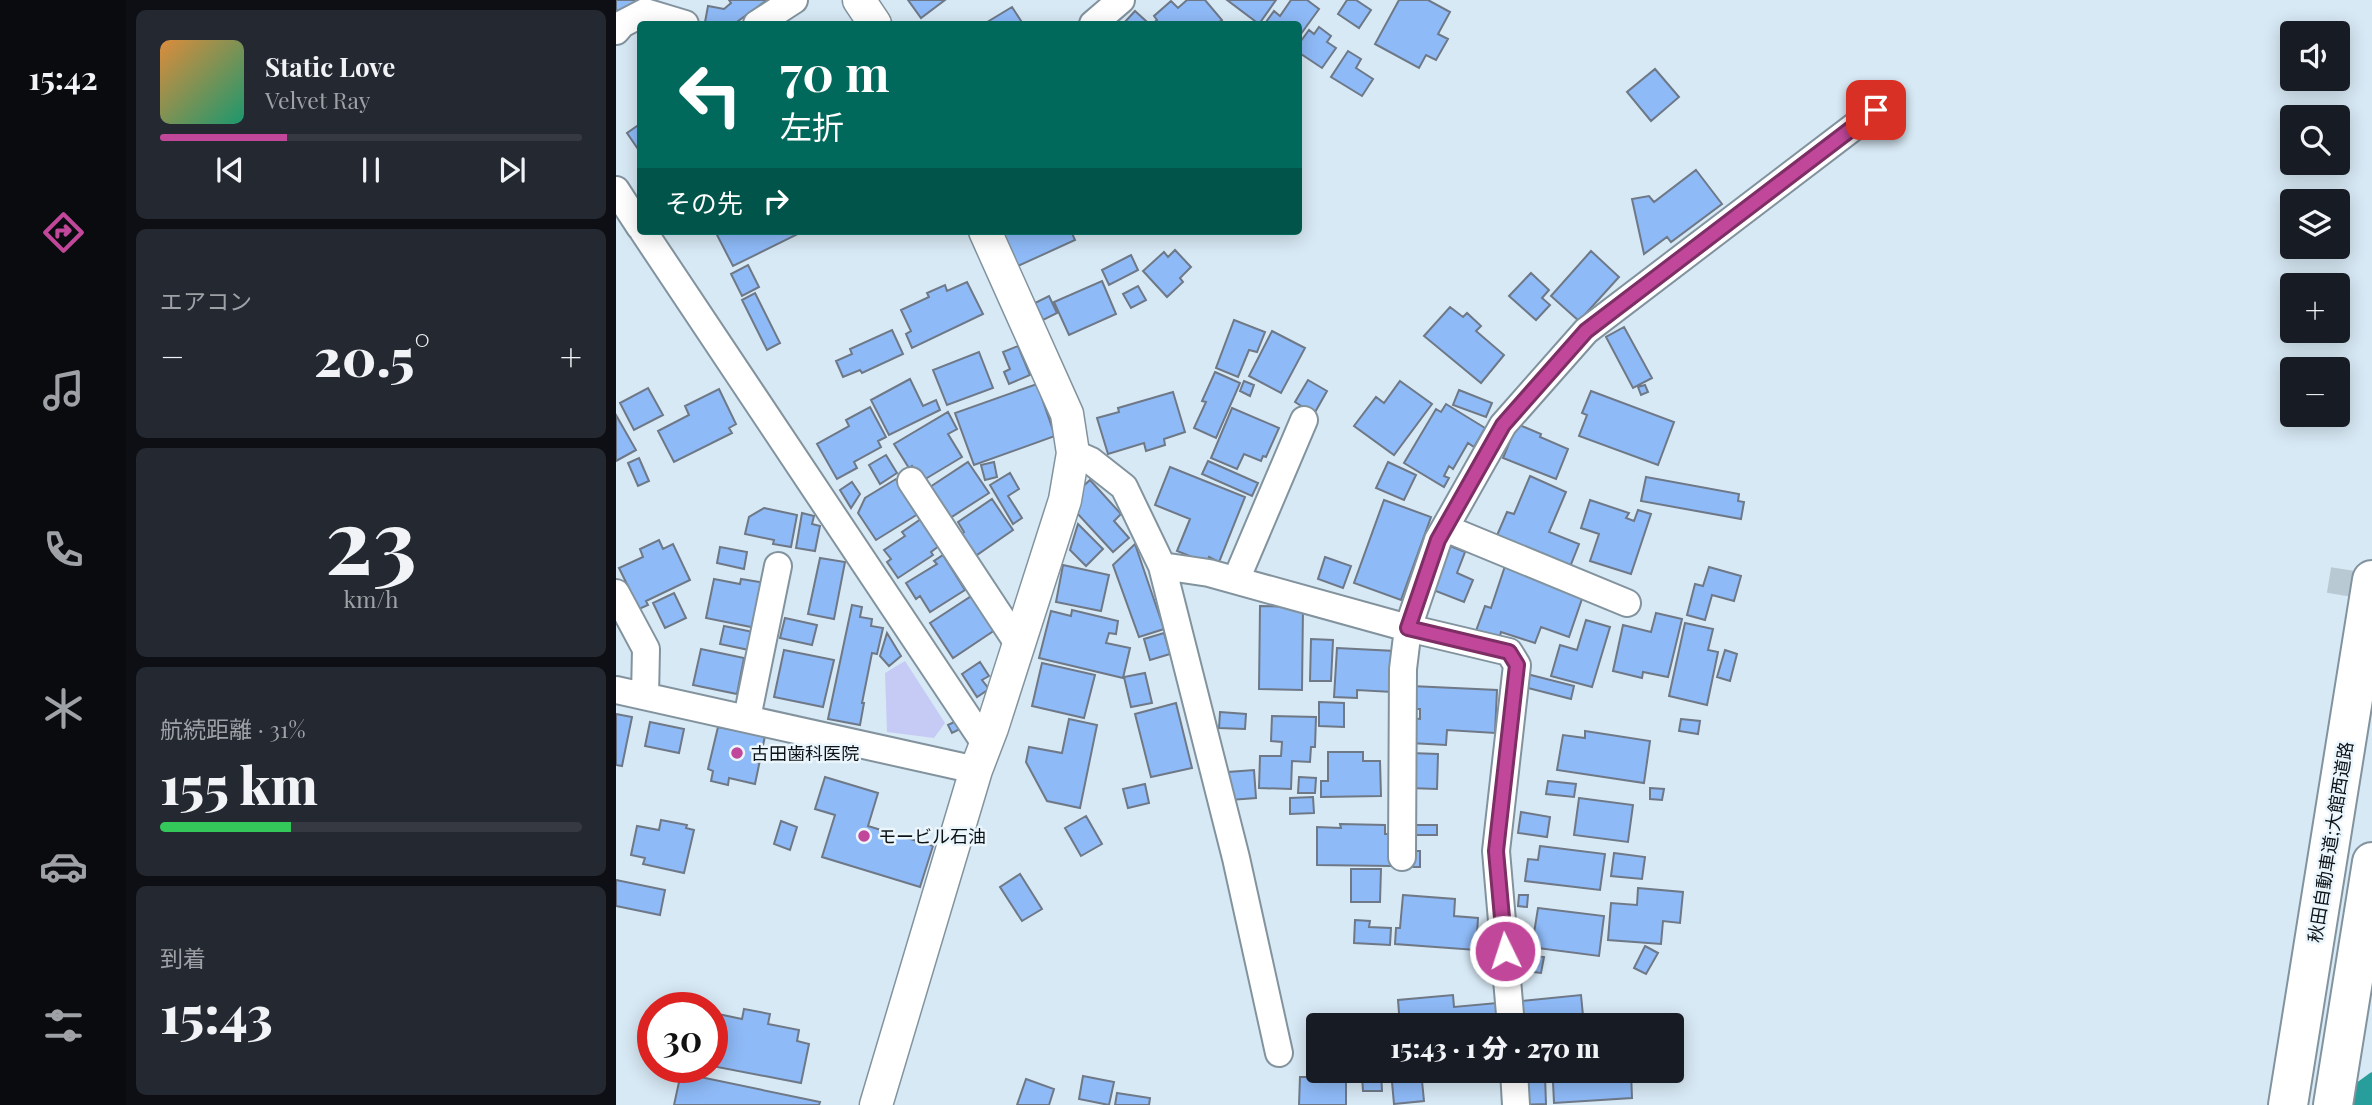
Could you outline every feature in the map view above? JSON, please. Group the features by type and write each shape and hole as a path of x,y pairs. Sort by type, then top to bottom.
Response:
{"highway":[{"name":"秋田自動車道;大館西道路","path":"2288,1105 2372,580"},
{"path":"2333,1105 2372,862"}],"street":[{"path":"762,21 794,0"},
{"path":"859,0 873,21"},
{"path":"1096,21 1121,0"},
{"path":"616,31 622,24 645,12 675,21"},
{"path":"1402,857 1403,669 1408,628 1438,540 1503,425 1586,331 1876,110"},
{"path":"616,190 637,222"},
{"path":"646,235 981,757"},
{"path":"876,1105 981,757 1065,500 1073,453 1068,415 987,235"},
{"path":"1236,580 1304,420"},
{"path":"1073,453 1091,460 1124,487 1162,566 1236,858 1279,1053"},
{"path":"911,481 1018,645"},
{"path":"1445,528 1627,603"},
{"path":"747,718 778,566"},
{"path":"1162,566 1209,573 1408,628 1509,652 1517,665 1496,851 1510,1013"},
{"path":"616,593 646,649 645,696"},
{"path":"616,690 747,718 981,757"},
{"path":"1515,1083 1516,1105"}],"shaded area":[{"path":"905,661 945,723 934,738 887,732 885,673"},
{"path":"2372,1072 2372,1105 2326,1105 2370,1073"}],"building":[{"path":"616,0 639,0 620,14 616,9"},
{"path":"729,0 767,0 738,21 705,21 708,6 724,9 731,3"},
{"path":"908,0 945,0 921,18"},
{"path":"1187,0 1205,0 1222,20 1156,21 1154,16 1171,1 1178,8"},
{"path":"1227,0 1276,0 1261,21 1255,21"},
{"path":"1291,0 1307,0 1319,9 1302,32 1302,21 1267,21 1274,11 1280,16"},
{"path":"1347,0 1356,0 1371,10 1359,28 1338,14"},
{"path":"1399,0 1428,0 1450,12 1438,34 1448,39 1436,60 1426,55 1419,68 1375,44"},
{"path":"1012,7 1021,21 989,21"},
{"path":"1135,11 1146,21 1126,21"},
{"path":"1319,27 1331,36 1327,42 1336,48 1322,68 1302,55 1302,40 1309,30 1314,34"},
{"path":"1348,51 1361,59 1356,68 1373,79 1362,96 1331,77"},
{"path":"1655,69 1679,97 1651,121 1627,92"},
{"path":"637,126 637,148 627,133"},
{"path":"1696,170 1722,204 1671,242 1667,237 1644,254 1632,199 1649,196 1654,202"},
{"path":"717,235 796,235 733,266"},
{"path":"1004,235 1073,235 1075,240 1018,266"},
{"path":"1175,250 1191,267 1180,278 1183,282 1167,297 1143,271 1164,252 1168,257"},
{"path":"1591,251 1619,277 1579,321 1551,296"},
{"path":"1131,255 1138,270 1109,285 1102,270"},
{"path":"748,265 759,287 742,296 731,274"},
{"path":"1531,273 1549,290 1542,298 1550,305 1536,320 1509,296"},
{"path":"1102,281 1116,314 1069,335 1054,302"},
{"path":"967,282 983,314 912,348 906,334 911,331 901,310 929,297 927,293 945,285 947,291"},
{"path":"1138,286 1146,300 1131,308 1123,294"},
{"path":"755,293 780,343 767,350 742,300"},
{"path":"1049,296 1057,313 1043,320 1035,303"},
{"path":"1450,307 1463,317 1467,313 1481,326 1476,331 1504,355 1481,383 1424,336"},
{"path":"1234,320 1265,332 1257,352 1249,350 1238,377 1216,368"},
{"path":"1624,327 1652,378 1633,388 1606,337"},
{"path":"892,330 903,354 862,373 860,370 843,377 836,361 852,354 850,349"},
{"path":"1272,331 1305,348 1281,393 1249,376"},
{"path":"1018,346 1030,375 1009,384 1004,372 1010,369 1003,352"},
{"path":"979,352 993,388 947,405 933,370"},
{"path":"1215,372 1240,383 1216,438 1194,428 1206,402 1202,401"},
{"path":"910,379 923,406 936,400 940,410 889,435 871,400"},
{"path":"1308,380 1327,391 1314,414 1295,402"},
{"path":"1244,381 1254,385 1250,396 1240,391"},
{"path":"1400,381 1432,404 1394,455 1354,426 1376,397 1384,403"},
{"path":"1037,384 1055,436 974,465 955,413"},
{"path":"1645,385 1648,392 1641,395 1638,387"},
{"path":"648,388 663,415 634,430 620,403"},
{"path":"719,389 736,424 729,428 732,433 674,462 658,431 689,415 685,406"},
{"path":"1459,390 1492,403 1486,417 1453,405"},
{"path":"1591,391 1674,422 1658,465 1579,436 1587,415 1582,413"},
{"path":"1173,392 1185,432 1164,439 1165,445 1146,451 1144,443 1108,454 1097,418 1119,412 1118,408"},
{"path":"1446,404 1485,428 1474,447 1468,443 1453,469 1449,466 1444,476 1449,478 1444,487 1404,463 1436,409 1441,412"},
{"path":"870,407 886,437 878,441 881,447 854,462 857,468 837,479 817,444 849,426 846,420"},
{"path":"1232,408 1279,428 1266,457 1263,456 1261,461 1244,454 1237,469 1211,458"},
{"path":"948,412 957,429 948,434 962,457 922,481 912,466 909,468 894,444"},
{"path":"616,415 636,450 616,461"},
{"path":"1517,424 1568,449 1556,479 1503,458"},
{"path":"886,455 897,473 880,484 869,465"},
{"path":"639,458 649,481 638,486 628,463"},
{"path":"1208,461 1258,483 1252,496 1202,474"},
{"path":"968,462 989,493 950,518 930,487"},
{"path":"994,462 997,477 985,480 981,465"},
{"path":"1388,462 1416,475 1404,500 1376,488"},
{"path":"1170,467 1245,497 1219,562 1209,557 1207,563 1177,551 1190,519 1155,505"},
{"path":"1010,473 1019,489 1008,496 1022,518 1013,524 990,485"},
{"path":"1530,476 1566,492 1549,532 1579,544 1568,572 1495,540 1507,512 1514,514"},
{"path":"1646,477 1739,494 1738,501 1744,502 1741,519 1641,501"},
{"path":"896,479 918,514 876,540 858,513 865,498"},
{"path":"1090,480 1121,514 1114,521 1129,538 1113,552 1076,512 1080,489"},
{"path":"852,482 860,494 851,508 840,490"},
{"path":"992,499 1013,530 974,557 959,536 964,532 958,522"},
{"path":"1384,500 1431,517 1401,600 1354,583"},
{"path":"1590,500 1629,513 1626,518 1634,521 1638,510 1651,514 1631,574 1590,561 1599,534 1581,528"},
{"path":"764,508 797,515 791,547 773,544 774,540 745,534 749,517"},
{"path":"802,513 814,516 812,524 820,526 815,551 796,548"},
{"path":"921,519 939,546 931,552 933,555 898,578 887,562 891,559 884,550 905,536 902,532"},
{"path":"1078,524 1103,549 1086,566 1070,550"},
{"path":"659,540 663,549 673,544 690,580 646,601 648,605 639,609 619,568 643,557 640,549"},
{"path":"1135,544 1164,629 1139,637 1113,565"},
{"path":"1445,544 1465,552 1457,573 1473,580 1464,602 1428,588"},
{"path":"720,547 747,552 744,569 717,563"},
{"path":"943,555 965,590 930,612 920,596 916,599 906,583 937,564 934,561"},
{"path":"1325,557 1351,566 1343,588 1318,579"},
{"path":"820,558 845,562 834,619 808,614"},
{"path":"1506,563 1585,590 1569,637 1541,627 1535,643 1501,632 1499,640 1476,631 1485,606 1491,608"},
{"path":"1063,565 1109,575 1101,611 1056,602"},
{"path":"1709,567 1741,576 1734,601 1712,595 1705,620 1687,615 1695,584 1703,586"},
{"path":"714,579 740,584 741,579 765,583 756,628 706,618"},
{"path":"674,593 686,618 665,628 653,603"},
{"path":"973,595 995,630 953,658 930,623"},
{"path":"852,605 862,607 860,617 872,619 871,626 883,628 877,654 872,653 860,725 828,719"},
{"path":"1260,606 1303,607 1302,690 1259,689"},
{"path":"1072,610 1118,621 1116,634 1109,633 1106,643 1130,648 1123,678 1039,658 1051,611 1071,616"},
{"path":"1656,613 1682,619 1668,677 1643,672 1642,678 1613,671 1623,625 1651,632"},
{"path":"785,618 817,625 812,645 780,638"},
{"path":"1586,620 1610,627 1592,687 1551,676 1560,645 1577,650"},
{"path":"1685,623 1713,629 1708,650 1718,652 1707,705 1669,696"},
{"path":"724,626 753,632 749,650 720,644"},
{"path":"887,633 901,656 889,666 880,656"},
{"path":"1164,633 1170,654 1150,660 1144,639"},
{"path":"1311,639 1333,640 1331,681 1310,681"},
{"path":"1337,648 1395,651 1392,692 1357,690 1357,698 1334,697"},
{"path":"701,649 744,658 737,694 693,685"},
{"path":"784,650 834,660 823,707 774,697"},
{"path":"1725,650 1737,654 1730,681 1717,677"},
{"path":"980,662 989,676 982,680 989,689 977,697 962,674"},
{"path":"1042,663 1095,675 1084,718 1032,706"},
{"path":"1145,673 1152,703 1131,707 1124,677"},
{"path":"1527,674 1574,686 1571,699 1524,687"},
{"path":"1411,686 1497,690 1495,733 1447,730 1446,745 1410,743 1411,718 1420,719 1420,709 1409,709"},
{"path":"1319,702 1344,703 1344,727 1319,726"},
{"path":"1176,703 1192,768 1151,777 1135,714"},
{"path":"1220,712 1246,714 1245,729 1219,728"},
{"path":"616,714 632,717 622,766 616,765"},
{"path":"1272,716 1316,717 1315,747 1311,747 1310,762 1292,761 1291,789 1259,788 1260,756 1281,756 1282,742 1271,741"},
{"path":"1069,719 1097,725 1080,808 1047,801 1026,762 1029,747 1062,753"},
{"path":"1681,719 1700,721 1698,734 1679,731"},
{"path":"956,721 960,729 952,733 948,725"},
{"path":"650,722 684,729 679,753 645,746"},
{"name":"古田歯科医院","path":"718,727 765,736 755,784 729,778 728,785 711,781 713,771 708,769"},
{"path":"1585,731 1650,741 1644,783 1557,770 1563,735 1585,738"},
{"path":"1328,752 1363,752 1363,761 1380,761 1381,796 1321,797 1321,781 1328,781"},
{"path":"1410,753 1438,754 1437,789 1409,788"},
{"path":"1254,770 1256,798 1230,800 1228,772"},
{"name":"モービル石油","path":"825,777 878,793 868,826 933,846 920,887 822,857 835,815 815,809"},
{"path":"1299,777 1316,778 1315,793 1298,793"},
{"path":"1548,781 1576,784 1574,797 1546,794"},
{"path":"1145,784 1149,803 1128,808 1123,789"},
{"path":"1650,788 1664,789 1662,800 1650,799"},
{"path":"1313,797 1314,813 1290,814 1290,798"},
{"path":"1579,798 1633,805 1628,842 1574,835"},
{"path":"1521,812 1550,817 1547,837 1518,833"},
{"path":"1086,816 1102,844 1081,856 1065,828"},
{"path":"661,820 687,825 686,828 694,830 684,873 643,864 645,858 631,855 637,826 659,830"},
{"path":"781,821 797,827 790,850 774,844"},
{"path":"1340,824 1385,825 1385,834 1391,834 1391,866 1317,865 1317,827 1341,828"},
{"path":"1415,825 1437,825 1437,835 1415,835"},
{"path":"1540,846 1605,854 1600,890 1525,881 1528,859 1538,860"},
{"path":"1411,851 1420,851 1420,867 1411,867"},
{"path":"1614,853 1645,857 1642,879 1611,876"},
{"path":"1351,869 1381,869 1380,902 1351,902"},
{"path":"1020,874 1042,909 1022,921 1000,887"},
{"path":"616,880 665,890 660,915 616,906"},
{"path":"1638,888 1683,892 1680,923 1663,921 1661,944 1608,940 1611,903 1637,905"},
{"path":"1403,895 1455,899 1454,916 1478,918 1476,950 1395,944 1396,928 1400,928"},
{"path":"1519,895 1528,895 1527,907 1518,906"},
{"path":"1538,908 1604,916 1599,956 1514,945 1516,930 1534,933"},
{"path":"1355,920 1370,921 1369,927 1391,928 1390,945 1354,943"},
{"path":"1645,946 1658,953 1646,974 1634,968"},
{"path":"1517,954 1544,957 1541,973 1515,970"},
{"path":"1453,995 1454,1007 1497,1003 1498,1013 1399,1013 1398,1000"},
{"path":"1581,995 1583,1013 1522,1013 1521,1001"},
{"path":"744,1009 770,1014 768,1024 799,1030 797,1041 809,1044 801,1083 728,1069 728,1016 742,1019"},
{"path":"1083,1076 1114,1082 1109,1105 1079,1099"},
{"path":"1300,1077 1306,1077 1306,1083 1346,1083 1346,1105 1299,1105"},
{"path":"1026,1079 1054,1089 1049,1105 1017,1105"},
{"path":"679,1083 728,1083 820,1102 819,1105 674,1105"},
{"path":"1362,1083 1382,1083 1382,1091 1363,1091"},
{"path":"1392,1083 1422,1083 1424,1101 1394,1104"},
{"path":"1519,1083 1545,1083 1546,1104 1520,1105"},
{"path":"1553,1083 1631,1083 1632,1098 1554,1103"},
{"path":"1117,1093 1150,1098 1149,1105 1115,1105"}],"tunnel":[{"path":"2329,580 2372,587"}],"place":[{"name":"古田歯科医院","path":"737,753"},
{"name":"モービル石油","path":"864,836"}],"route":[{"path":"1505,951 1496,851 1517,665 1509,652 1408,628 1438,540 1503,425 1586,331 1876,110"}]}
